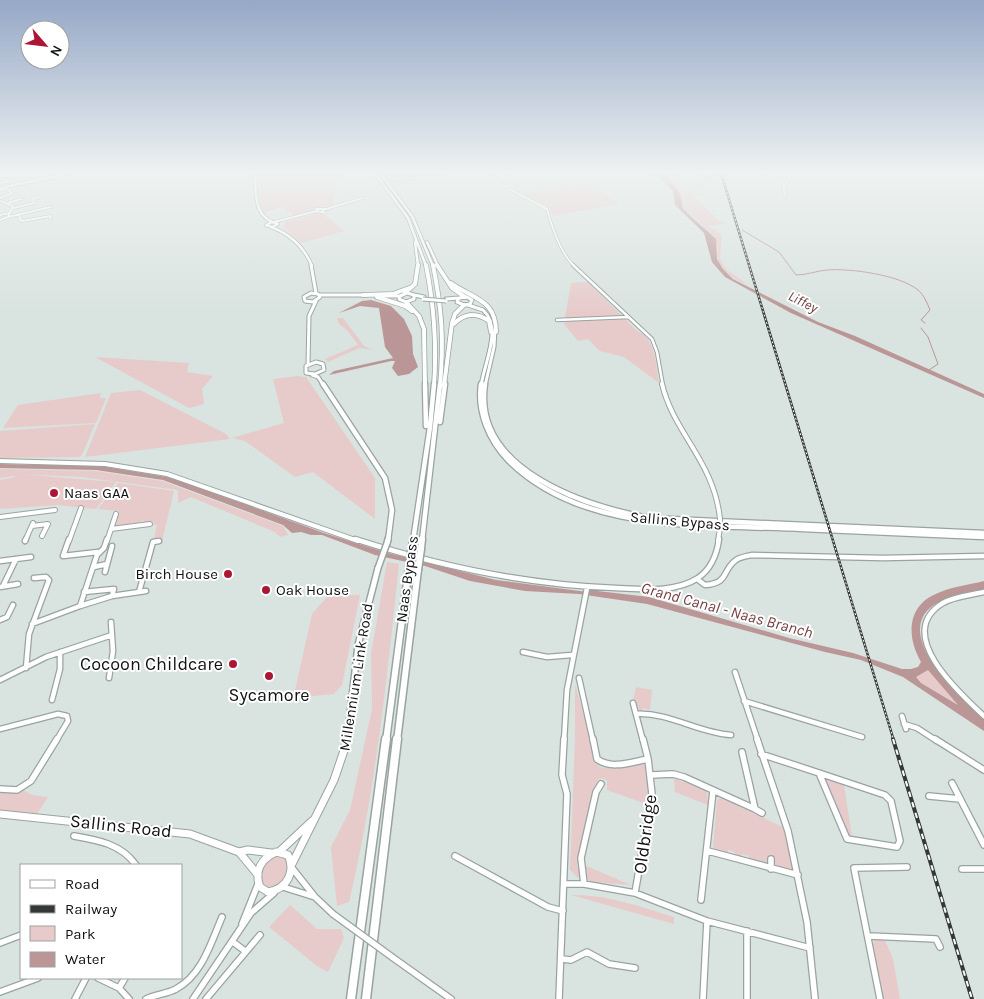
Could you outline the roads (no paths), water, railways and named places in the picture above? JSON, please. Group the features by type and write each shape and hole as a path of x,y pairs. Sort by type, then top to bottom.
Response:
{"highway":[{"path":"406,220 417,250 418,273 414,287 406,293"},
{"name":"Naas Bypass","path":"350,999 408,567 422,481 436,355 428,277 412,225 408,220"},
{"name":"Naas Bypass","path":"366,999 434,449 444,345 438,284 413,220"},
{"path":"417,227 444,276 458,294 465,297"},
{"path":"363,295 400,292 410,286 418,273"},
{"path":"444,276 460,290 480,299 491,308 496,319 494,332"},
{"path":"377,297 405,306 421,321"},
{"path":"406,302 414,308 421,321 425,335 427,404 422,481"},
{"path":"429,482 440,422 455,314 466,305"},
{"path":"452,330 460,318 475,314 489,321 494,332"}],"main road":[{"path":"278,226 266,226 267,222 273,222 278,226 296,242 307,256 314,275 313,288 318,297"},
{"path":"312,306 304,300 313,288"},
{"path":"308,302 318,297 399,297 406,293 424,298 477,306 489,315 494,332"},
{"path":"306,295 318,297 363,295 399,297 406,302 424,298"},
{"path":"413,300 414,295"},
{"path":"318,297 312,306 308,327 310,359 305,371 312,375 319,375"},
{"path":"446,300 465,297 472,300 490,314 494,332"},
{"path":"457,302 459,298"},
{"path":"466,305 472,300"},
{"name":"Sallins Bypass","path":"494,332 485,388 485,411 489,422 500,442 515,460 546,484 572,498 607,510 664,519 984,535"},
{"path":"310,359 316,362"},
{"path":"308,365 316,362"},
{"name":"Millennium Link Road","path":"292,866 335,778 346,744 362,618 387,542 393,511 388,485 319,375 325,367 316,362"},
{"name":"Sallins Road","path":"0,814 179,831 201,836 239,852 258,879"},
{"name":"Millennium Link Road","path":"280,851 316,816"},
{"name":"Sallins Road","path":"239,852 248,850 271,853"},
{"path":"280,851 288,855 292,866 287,882 280,889 268,892 258,879 262,862 271,853 280,851"}],"street":[{"path":"273,222 287,220"},
{"path":"0,461 95,464 167,474 288,518 436,563 486,575 586,589 651,589 678,586 698,579 709,569 716,558 720,546 720,505 715,485 664,390 655,344 648,334 568,260 551,220"},
{"path":"278,226 282,221"},
{"path":"557,320 628,317"},
{"path":"81,508 63,556 98,552 104,548 116,514"},
{"path":"0,517 56,510"},
{"path":"25,541 38,512"},
{"path":"33,523 48,524 42,536"},
{"path":"111,529 150,524"},
{"path":"139,592 153,542 159,541"},
{"path":"104,572 112,546"},
{"path":"80,606 98,552"},
{"path":"698,579 705,585 720,582 726,579 736,560 752,555 883,558 984,556"},
{"path":"0,561 31,557"},
{"path":"2,586 16,558"},
{"path":"94,567 107,564"},
{"path":"26,668 26,647 32,624 49,580 46,576 34,578"},
{"path":"2,586 18,584"},
{"path":"84,592 114,589 112,596"},
{"path":"559,999 567,794 562,775 567,690 572,655 586,589"},
{"path":"32,624 112,596 146,591"},
{"path":"984,592 942,604 929,615 924,627 926,646 938,666 984,716"},
{"path":"0,620 7,617 13,605"},
{"path":"109,678 113,651 111,622"},
{"path":"0,680 9,674 60,652 90,644 112,635"},
{"path":"52,700 54,683 62,666 60,652"},
{"path":"523,652 547,657 572,655"},
{"path":"735,672 788,831 798,876 810,948 815,999"},
{"path":"579,678 594,750 599,763 608,764 648,759"},
{"path":"744,701 862,737"},
{"name":"Oldbridge","path":"633,703 648,759 652,794 635,893"},
{"path":"0,729 58,714 67,716 68,721 31,781 17,790 0,789"},
{"path":"636,714 655,716 706,731 731,735"},
{"path":"902,716 905,727 917,728 984,770"},
{"path":"742,752 755,809"},
{"path":"762,754 819,773 889,797 900,841 897,847 848,839 819,773"},
{"name":"Oldbridge","path":"651,775 673,774 762,812"},
{"path":"952,783 984,845"},
{"path":"584,884 581,858 596,792 601,784"},
{"path":"701,900 708,851 713,791"},
{"path":"929,796 960,799"},
{"path":"74,836 116,846 127,853 135,864"},
{"path":"708,851 798,876"},
{"path":"455,856 548,907 563,911"},
{"path":"771,859 771,869"},
{"path":"292,866 315,897 333,914 451,999"},
{"path":"880,999 854,868 907,867"},
{"path":"962,869 984,869"},
{"path":"193,999 238,933 258,879"},
{"name":"Oldbridge","path":"564,884 584,884 635,893 707,921 810,948"},
{"path":"238,933 266,897 280,889 315,897"},
{"path":"146,999 178,989 188,981 205,956 222,917"},
{"path":"703,999 707,921"},
{"path":"746,931 747,999"},
{"path":"206,999 260,934"},
{"path":"0,943 20,935"},
{"path":"869,936 936,939 940,947"},
{"path":"233,942 245,951"},
{"path":"562,959 571,960 587,952 609,964 635,968"},
{"path":"0,992 35,979"},
{"path":"75,999 85,979"},
{"path":"100,979 119,988 129,999"},
{"path":"119,988 124,979"}],"water":[{"path":"690,220 695,220 716,239 717,259 723,269 733,279 818,322 855,336 984,394 984,398 791,313 725,277 712,262 704,233"},
{"path":"371,300 391,306 404,319 412,336 413,354 418,367 409,374 398,376 392,368 395,361 391,361 329,375 334,371 393,358 385,347 379,308 360,306 339,313 362,301"},
{"path":"0,464 101,466 173,478 324,533 388,553 496,580 587,592 589,590 649,597 789,638 853,653 902,669 918,667 921,662 913,642 912,632 912,622 920,605 928,598 944,591 984,581 984,590 955,596 939,602 924,614 920,629 923,646 933,663 945,680 984,719 984,731 903,677 861,660 647,604 579,594 525,591 470,581 425,566 375,555 322,535 311,535 301,532 292,533 283,525 163,480 96,470 0,468","holes":["928,670 958,705 921,683 916,677"]}],"waterway":[{"path":"742,230 779,252 796,275 827,270 848,270 887,277 910,285 922,294 930,310 921,320 925,323"},
{"path":"921,328 928,337 938,364 929,370"}],"railway":[{"path":"735,220 894,741"},
{"path":"893,739 972,999"}],"place":[{"name":"Naas GAA","path":"54,493"},
{"name":"Birch House","path":"228,574"},
{"name":"Oak House","path":"266,590"},
{"name":"Cocoon Childcare","path":"233,664"},
{"name":"Sycamore","path":"269,676"}],"water label":[{"name":"Liffey","path":"803,302"},
{"name":"Grand Canal - Naas Branch","path":"727,610"}]}
